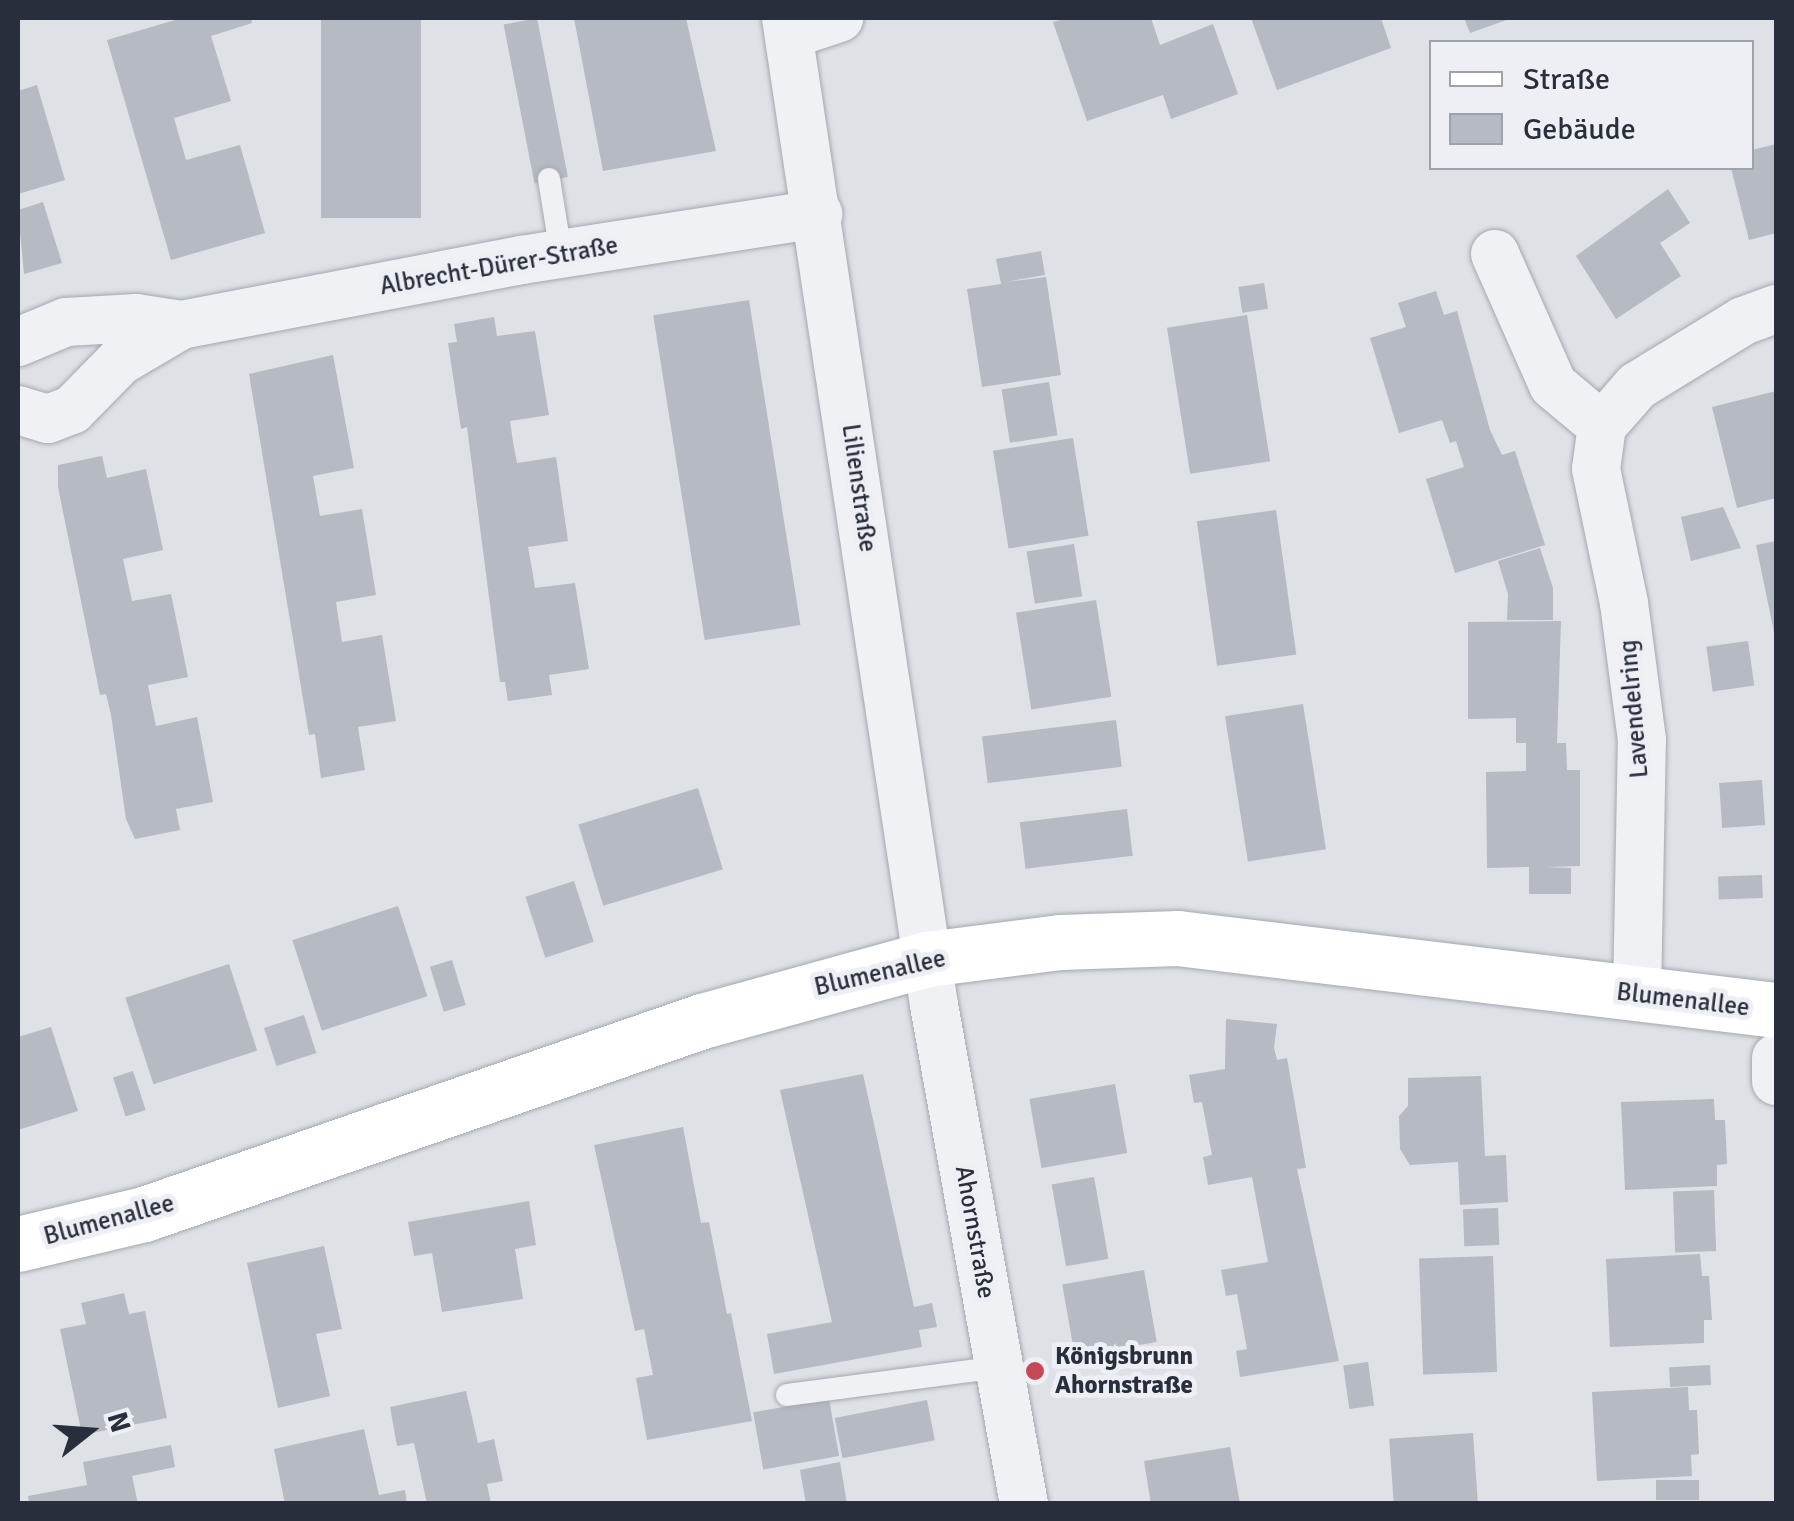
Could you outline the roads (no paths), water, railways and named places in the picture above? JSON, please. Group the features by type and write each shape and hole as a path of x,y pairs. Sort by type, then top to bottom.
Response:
{"street":[{"path":"788,26 839,18"},
{"name":"Lilienstraße","path":"788,26 927,960"},
{"name":"Albrecht-Dürer-Straße","path":"18,342 66,322 136,318 181,325 561,253 818,214"},
{"path":"1495,254 1553,384 1602,426 1636,386 1743,320 1776,309"},
{"name":"Albrecht-Dürer-Straße","path":"18,410 48,419 72,410 120,361 181,325"},
{"name":"Lavendelring","path":"1602,426 1596,469 1624,603 1642,740 1637,996"},
{"name":"Blumenallee","path":"18,1244 144,1214 702,1021 927,960 1060,942 1178,938 1322,950 1637,996 1776,1010"},
{"name":"Ahornstraße","path":"927,960 1024,1504"},
{"path":"1776,1058 1776,1081"}],"lane":[{"path":"549,179 561,253"},
{"path":"787,1394 1000,1366"}],"place":[{"name":"Königsbrunn Ahornstraße","path":"1035,1371"}]}
